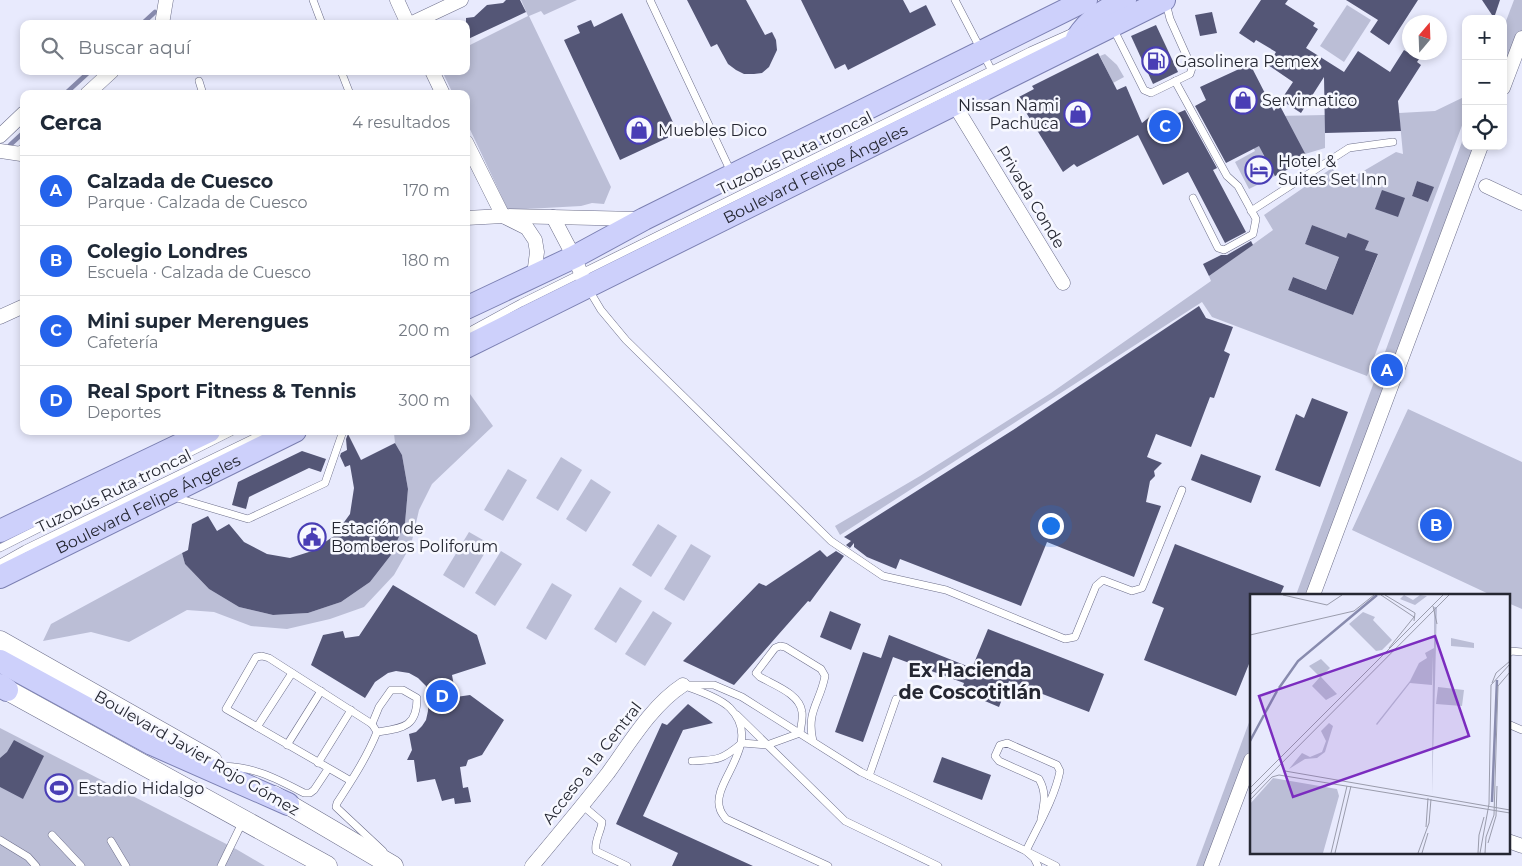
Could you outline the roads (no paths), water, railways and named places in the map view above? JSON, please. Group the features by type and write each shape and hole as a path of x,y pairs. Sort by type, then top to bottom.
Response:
{"main road":[{"name":"Boulevard Felipe Ángeles","path":"470,344 580,270 644,219 733,176 989,63 1086,0"},
{"path":"1072,45 1084,26 1100,12 1125,0"},
{"name":"Boulevard Felipe Ángeles","path":"470,306 534,280 580,270 954,104 989,63 1072,45 1164,0"},
{"path":"0,531 201,435"},
{"name":"Boulevard Felipe Ángeles","path":"0,577 287,435"},
{"path":"1,648 152,744 288,804"},
{"name":"Boulevard Javier Rojo Gómez","path":"1,648 221,766 393,866"},
{"name":"Boulevard Javier Rojo Gómez","path":"2,684 121,753 327,866"}],"street":[{"path":"163,20 166,0"},
{"path":"397,0 407,20"},
{"path":"418,20 461,0"},
{"path":"1507,77 1522,38"},
{"path":"91,90 108,75"},
{"path":"434,75 441,90"},
{"name":"Privada Conde","path":"954,104 1063,283"},
{"path":"0,136 20,117"},
{"path":"470,150 503,216 527,228 535,240 537,252 534,280"},
{"path":"1313,594 1480,150"},
{"path":"0,151 20,154"},
{"path":"1486,186 1522,203"},
{"path":"470,218 503,216 644,219"},
{"path":"553,217 580,270"},
{"path":"0,317 20,308"},
{"name":"Acceso a la Central","path":"532,866 659,706 683,685"},
{"path":"1211,866 1246,786 1250,765"},
{"path":"1510,841 1522,846"}],"lane":[{"path":"313,0 320,20"},
{"path":"650,0 733,176"},
{"path":"955,0 989,63"},
{"name":"Tuzobús Ruta troncal","path":"470,331 580,270 989,63 1084,26 1136,0"},
{"path":"1111,26 1144,90 1151,93 1190,74 1192,68 1170,19 1164,0"},
{"path":"343,75 348,90"},
{"path":"199,81 202,90"},
{"path":"1175,81 1226,176 1238,186 1256,219 1253,234 1224,250 1218,248 1194,198"},
{"path":"1251,210 1349,148 1393,142"},
{"name":"Tuzobús Ruta troncal","path":"580,270 612,245"},
{"path":"580,270 601,310 626,340 831,541 883,576 946,590 1066,639 1075,637 1096,586 1104,580 1132,590 1142,588 1182,490"},
{"name":"Tuzobús Ruta troncal","path":"0,548 225,435"},
{"name":"Tuzobús Ruta troncal","path":"0,563 25,549 260,435"},
{"path":"166,495 248,519 325,482 342,435"},
{"path":"0,571 25,549"},
{"path":"800,733 801,705 792,696 756,673 775,648 780,646 785,647 820,669 825,676 811,717 810,728 813,741"},
{"path":"351,781 226,709 256,657 262,656 372,724 377,732"},
{"path":"257,727 292,673"},
{"path":"683,685 712,697 730,708 845,821 938,866"},
{"path":"683,685 714,685 742,697 861,772 1056,866"},
{"path":"372,724 379,707 391,690 403,690 417,698 414,718 408,724 377,732"},
{"path":"287,745 321,692"},
{"path":"869,776 896,699"},
{"path":"730,708 739,723 742,744 720,795 719,809 726,819 828,866"},
{"path":"318,763 350,710"},
{"path":"1510,725 1522,730"},
{"path":"377,732 371,748 336,807 401,866"},
{"path":"692,761 714,760 727,756 742,744 767,745 800,733"},
{"path":"1026,852 1059,780 1060,771 1057,765 1007,743 1000,744 996,756 999,761 1038,779 1042,785 1044,800 1041,819"},
{"path":"221,766 241,767 265,774 304,793 310,793 314,790 328,769"},
{"path":"582,805 602,822 601,831 595,845 596,851 627,866"},
{"path":"221,866 244,820"},
{"path":"52,836 81,866"},
{"path":"0,840 28,856 36,866"},
{"path":"111,841 126,866"},
{"path":"1026,852 1034,858 1038,866"}],"waterway":[{"path":"146,20 155,12"},
{"path":"69,90 86,75"},
{"path":"10,145 20,136"}],"place":[{"name":"Gasolinera Pemex","path":"1156,61"},
{"name":"Servimatico","path":"1243,100"},
{"name":"Nissan Nami Pachuca","path":"1078,114"},
{"name":"Mini super Merengues","path":"1165,126"},
{"name":"Muebles Dico","path":"639,130"},
{"name":"Hotel & Suites Set Inn","path":"1259,170"},
{"name":"Calzada de Cuesco","path":"1387,370"},
{"name":"Colegio Londres","path":"1436,525"},
{"name":"Estación de Bomberos Poliforum","path":"312,537"},
{"name":"Real Sport Fitness & Tennis","path":"442,696"},
{"name":"Estadio Hidalgo","path":"59,788"}],"district":[{"name":"Ex Hacienda de Coscotitlán","path":"970,681"}]}
